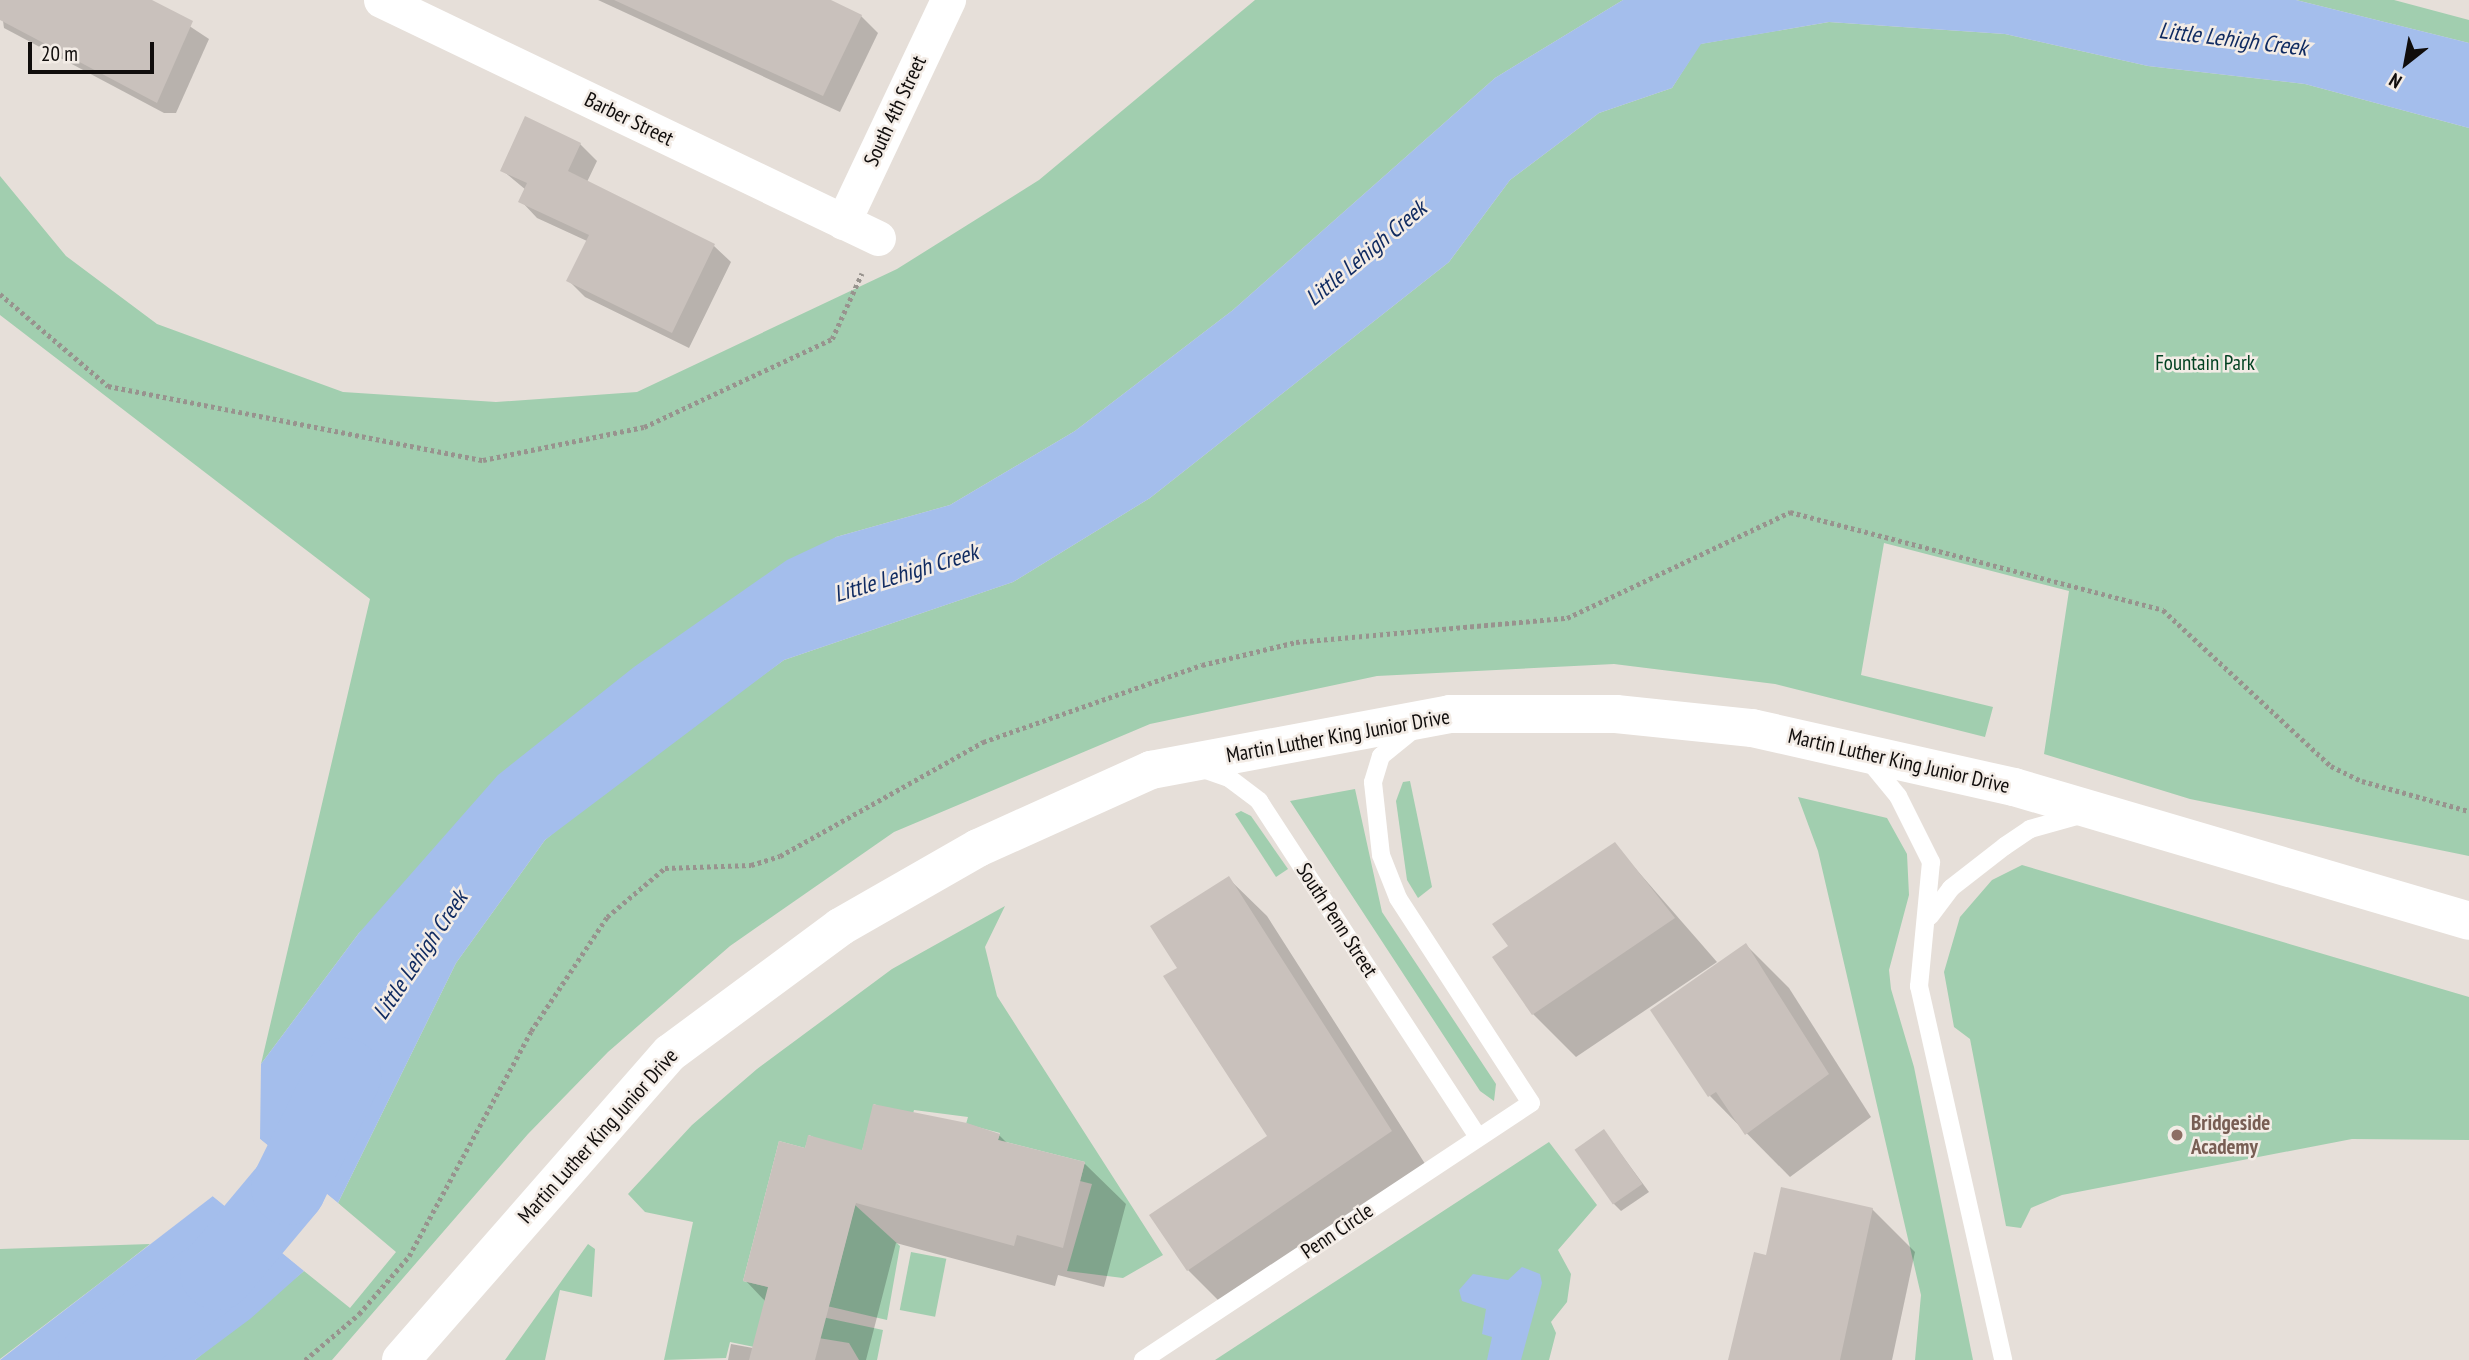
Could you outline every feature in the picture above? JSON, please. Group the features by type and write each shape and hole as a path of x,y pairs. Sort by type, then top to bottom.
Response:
{"main road":[{"name":"Martin Luther King Junior Drive","path":"401,1360 670,1052 840,927 978,848 1151,770 1450,714 1616,714 1843,744 2103,812 2469,921"}],"street":[{"name":"Barber Street","path":"381,0 878,238"},
{"name":"South 4th Street","path":"843,222 947,0"}],"lane":[{"name":"Penn Circle","path":"1143,1360 1531,1103 1398,898 1381,855 1373,782 1381,756 1402,736 1450,714"},
{"path":"1843,744 1877,766 1925,845 1931,862 1930,916 1919,986 2003,1360"},
{"name":"South Penn Street","path":"1151,770 1199,768 1229,778 1259,801 1478,1137"},
{"path":"1930,916 1951,888 2030,829 2103,812"}],"path":[{"path":"0,294 108,386 483,460 644,427 832,340 878,238"}],"green space":[{"path":"1255,0 1623,0 1495,78 1233,310 1075,431 950,505 836,537 359,933 261,1064 370,599 0,315 0,176 66,256 157,324 343,392 496,402 637,392 897,269 1039,180"},
{"path":"2296,0 2394,0 2469,20 2469,43"},
{"name":"Fountain Park","path":"1829,22 2005,34 2148,66 2305,84 2469,128 2469,856 2190,799 2044,754 2069,591 1884,543 1861,675 1993,707 1985,737 1775,684 1614,664 1377,676 1150,724 894,832 730,946 608,1052 528,1134 332,1360 195,1360 304,1271 350,1308 396,1252 338,1203 456,963 545,840 620,778 784,660 1013,582 1150,498 1449,262 1510,180 1599,113 1672,88 1700,44"},
{"path":"1410,781 1432,887 1418,898 1407,880 1396,801 1403,782"},
{"path":"1355,789 1382,912 1496,1084 1494,1101 1480,1091 1290,801"},
{"path":"1798,797 1887,818 1907,854 1909,895 1889,970 1891,989 1914,1067 1973,1360 1915,1360 1921,1295 1818,851"},
{"path":"1241,811 1251,816 1288,869 1276,877 1235,814"},
{"path":"2022,865 2469,997 2469,1140 2352,1139 2062,1195 2031,1208 2021,1228 2006,1226 1970,1039 1954,1027 1944,972 1960,917 1992,880"},
{"path":"1005,906 985,947 997,996 1163,1255 1123,1278 1067,1271 1092,1184 1080,1181 1085,1162 998,1140 1000,1133 966,1124 968,1117 914,1110 911,1121 874,1104 860,1159 809,1135 805,1148 779,1141 743,1281 768,1287 780,1308 883,1330 877,1360 859,1360 849,1343 788,1333 784,1353 730,1342 726,1358 664,1360 693,1222 645,1212 628,1194 692,1125 757,1069 892,969"},
{"path":"1549,1142 1597,1205 1558,1250 1571,1274 1567,1302 1551,1322 1556,1333 1549,1360 1215,1360"},
{"path":"855,1205 900,1246 887,1320 784,1296 785,1291 830,1302"},
{"path":"150,1244 113,1273 0,1359 0,1249"},
{"path":"588,1244 595,1249 592,1297 560,1290 545,1360 505,1360"},
{"path":"911,1252 946,1259 935,1317 900,1310"}],"water":[{"path":"1623,0 2296,0 2469,43 2469,128 2305,84 2148,66 2005,34 1829,22 1701,44 1672,88 1599,113 1510,180 1449,262 1150,498 1013,582 784,660 545,840 456,963 338,1203 260,1139 261,1064 359,933 498,775 634,667 787,560 836,537 950,505 1075,431 1233,310 1495,78"},
{"path":"213,1196 304,1271 250,1319 195,1360 0,1360"},
{"path":"1522,1267 1540,1274 1542,1283 1521,1360 1487,1360 1492,1337 1482,1334 1486,1309 1462,1301 1459,1290 1473,1274 1508,1280"}],"pier":[{"path":"257,1137 260,1139 340,1205 335,1206"},
{"path":"210,1194 215,1194 307,1273"}],"building":[{"path":"0,0 152,0 193,21 157,103 0,20"},
{"path":"614,0 831,0 862,15 823,96"},
{"path":"525,116 581,143 568,171 715,244 672,333 566,281 589,235 518,202 527,183 500,171"},
{"path":"1615,842 1675,918 1532,1015 1492,957 1508,946 1492,924"},
{"path":"1229,876 1392,1131 1187,1271 1149,1215 1267,1136 1163,976 1177,968 1150,926"},
{"path":"1746,943 1829,1074 1745,1135 1716,1092 1708,1097 1650,1010"},
{"path":"873,1104 967,1123 1000,1134 998,1140 1085,1162 1063,1248 1017,1235 1014,1246 856,1203 815,1360 749,1360 768,1287 743,1281 779,1141 805,1148 808,1135 862,1150"},
{"path":"1604,1129 1642,1184 1613,1205 1575,1150"},
{"path":"1781,1187 1873,1208 1840,1360 1728,1360 1754,1252 1766,1255"}],"waterway":[{"name":"Little Lehigh Creek","path":"95,1360 217,1272 288,1187 343,1075"}],"place":[{"name":"Bridgeside Academy","path":"2177,1135"}]}
